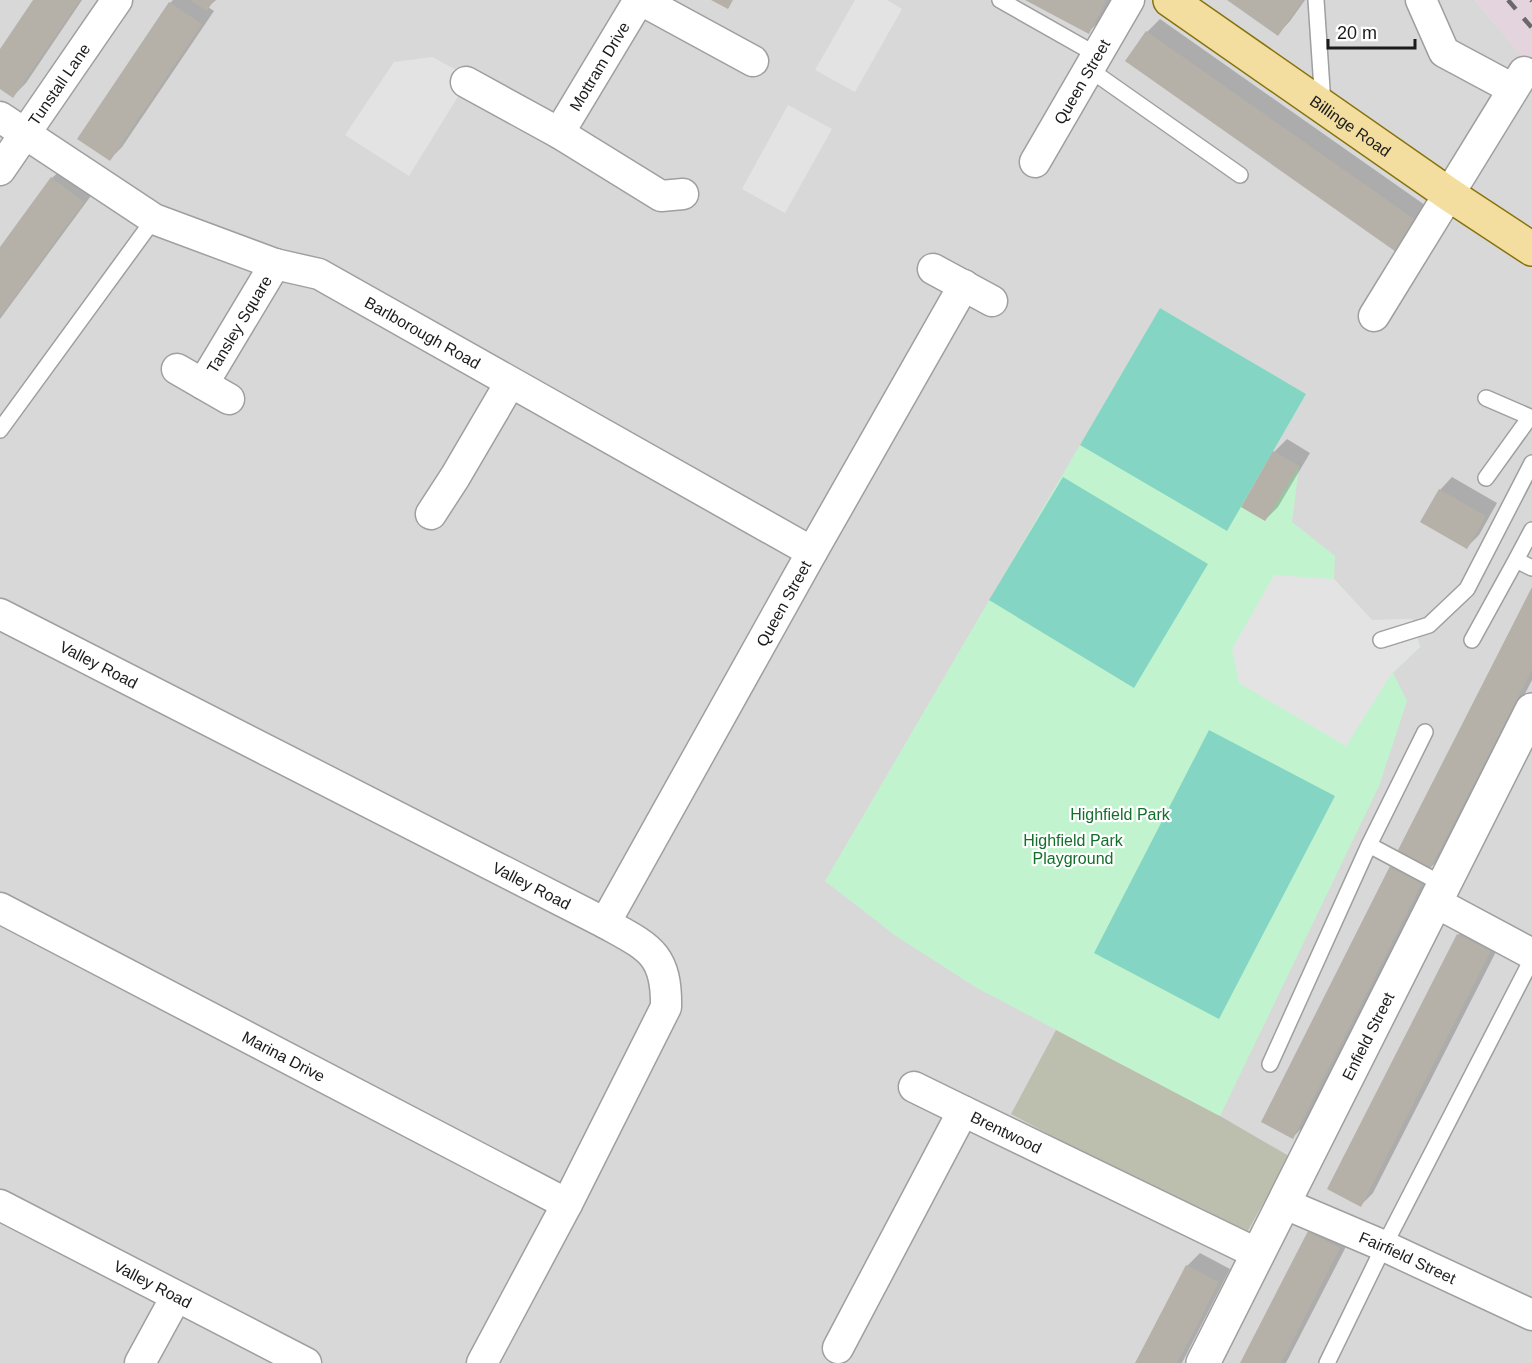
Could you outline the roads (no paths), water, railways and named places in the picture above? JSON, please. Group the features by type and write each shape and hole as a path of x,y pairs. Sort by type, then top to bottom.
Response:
{"main road":[{"name":"Billinge Road","path":"1170,0 1450,195 1532,249"}],"street":[{"name":"Tunstall Lane","path":"0,170 117,0"},
{"path":"640,0 753,61"},
{"name":"Mottram Drive","path":"559,133 640,0"},
{"name":"Queen Street","path":"1035,162 1129,0"},
{"path":"1374,316 1519,81 1443,52 1421,0"},
{"path":"466,82 559,133 666,202"},
{"name":"Barlborough Road","path":"0,117 154,219 275,264 319,274 812,552"},
{"name":"Tansley Square","path":"204,384 275,264"},
{"path":"933,269 992,301"},
{"name":"Queen Street","path":"605,923 964,285"},
{"name":"Tansley Square","path":"177,369 230,399"},
{"path":"432,514 466,485 510,383"},
{"name":"Valley Road","path":"0,614 605,923 641,944 657,958 666,988 666,1007 567,1204 482,1363"},
{"name":"Enfield Street","path":"1203,1363 1532,710"},
{"path":"1440,893 1532,954"},
{"name":"Marina Drive","path":"0,908 567,1204"},
{"path":"914,1087 963,1111"},
{"name":"Brentwood","path":"838,1348 963,1111 1258,1254"},
{"name":"Fairfield Street","path":"1283,1203 1384,1246 1532,1315"},
{"name":"Valley Road","path":"0,1205 306,1363"},
{"path":"140,1363 176,1296"}],"lane":[{"path":"1000,0 1093,62 1240,175"},
{"path":"1316,0 1323,107"},
{"path":"2,425 154,219"},
{"path":"1486,398 1531,417 1486,478"},
{"path":"1381,640 1429,625 1467,589 1532,463"},
{"path":"1472,640 1532,530"},
{"path":"1516,560 1532,568"},
{"path":"1270,1064 1369,846 1425,732"},
{"path":"1369,846 1440,893"},
{"path":"1327,1363 1384,1246 1532,959"}],"railway":[{"path":"1508,0 1532,28"}],"park label":[{"name":"Highfield Park","path":"1120,814"},
{"name":"Highfield Park Playground","path":"1073,849"}]}
